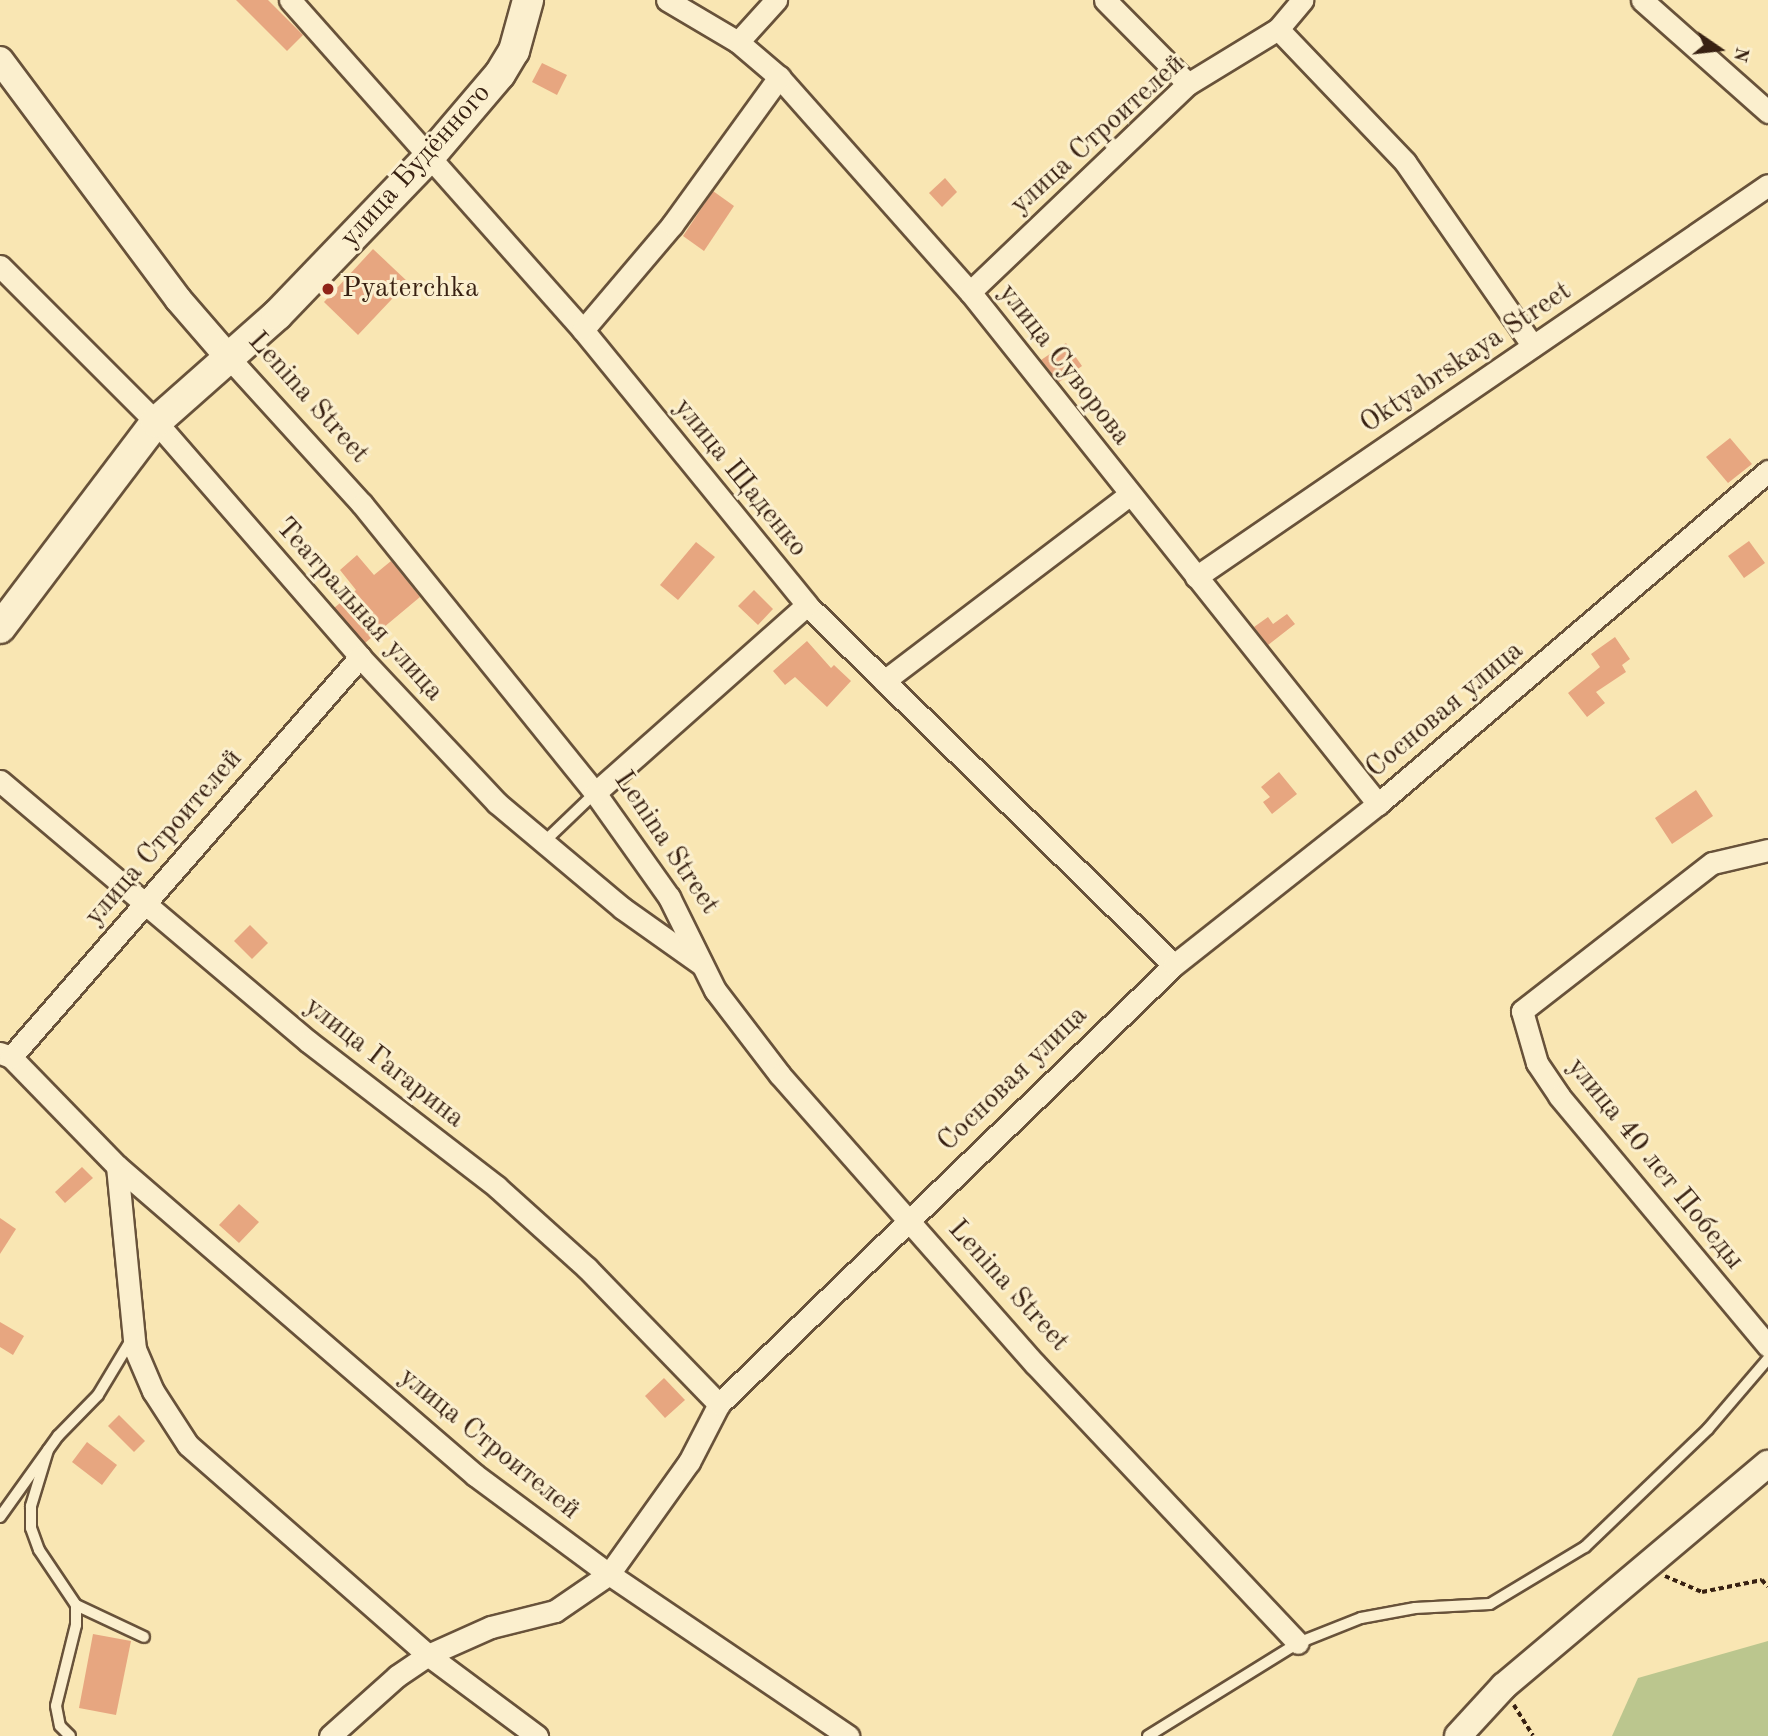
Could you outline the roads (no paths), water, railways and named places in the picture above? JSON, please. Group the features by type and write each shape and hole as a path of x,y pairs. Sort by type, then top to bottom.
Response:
{"main road":[{"name":"улица Будённого","path":"0,628 156,422 230,359 431,155 500,74 514,51 528,0"}],"street":[{"name":"улица Щаденко","path":"290,0 431,155 583,330 807,605 1174,965"},
{"name":"улица Суворова","path":"667,0 738,42 779,77 970,292 1378,804"},
{"path":"738,42 776,0"},
{"path":"1105,0 1188,84"},
{"name":"улица Строителей","path":"970,292 1188,84 1278,29 1302,0"},
{"path":"1642,0 1768,112"},
{"path":"1278,29 1405,162 1533,346"},
{"name":"Lenina Street","path":"0,60 178,299 362,504 594,793 669,897 701,964 736,1022 1035,1364 1298,1643"},
{"path":"583,330 672,225 779,77"},
{"name":"Oktyabrskaya Street","path":"1196,577 1768,185"},
{"name":"Театральная улица","path":"0,266 156,422 360,657 497,803 622,908 701,964"},
{"name":"Сосновая улица","path":"330,1736 397,1676 428,1656 491,1627 555,1611 609,1574 689,1462 719,1404 1174,965 1378,804 1768,471"},
{"path":"884,681 1130,494"},
{"path":"594,793 807,605"},
{"name":"улица Строителей","path":"360,657 5,1055 117,1166 475,1475 609,1574 848,1736"},
{"name":"улица Гагарина","path":"0,781 142,904 309,1042 497,1187 587,1268 719,1404"},
{"name":"улица 40 лет Победы","path":"1768,850 1712,863 1522,1011 1537,1063 1559,1096 1768,1346"},
{"path":"117,1166 133,1337 153,1391 188,1445 428,1656 537,1736"},
{"path":"1458,1736 1504,1686 1642,1566 1768,1464"}],"lane":[{"path":"544,842 594,793"},
{"path":"0,1517 48,1450 98,1395 133,1337"},
{"path":"1148,1736 1298,1643 1361,1618 1415,1608 1490,1604 1585,1547 1708,1429 1768,1359"},
{"path":"48,1450 31,1506 31,1528 39,1550 76,1605 144,1637"},
{"path":"70,1736 60,1726 56,1706 76,1625 76,1605"}],"place":[{"name":"Pyaterchka","path":"328,289"}]}
